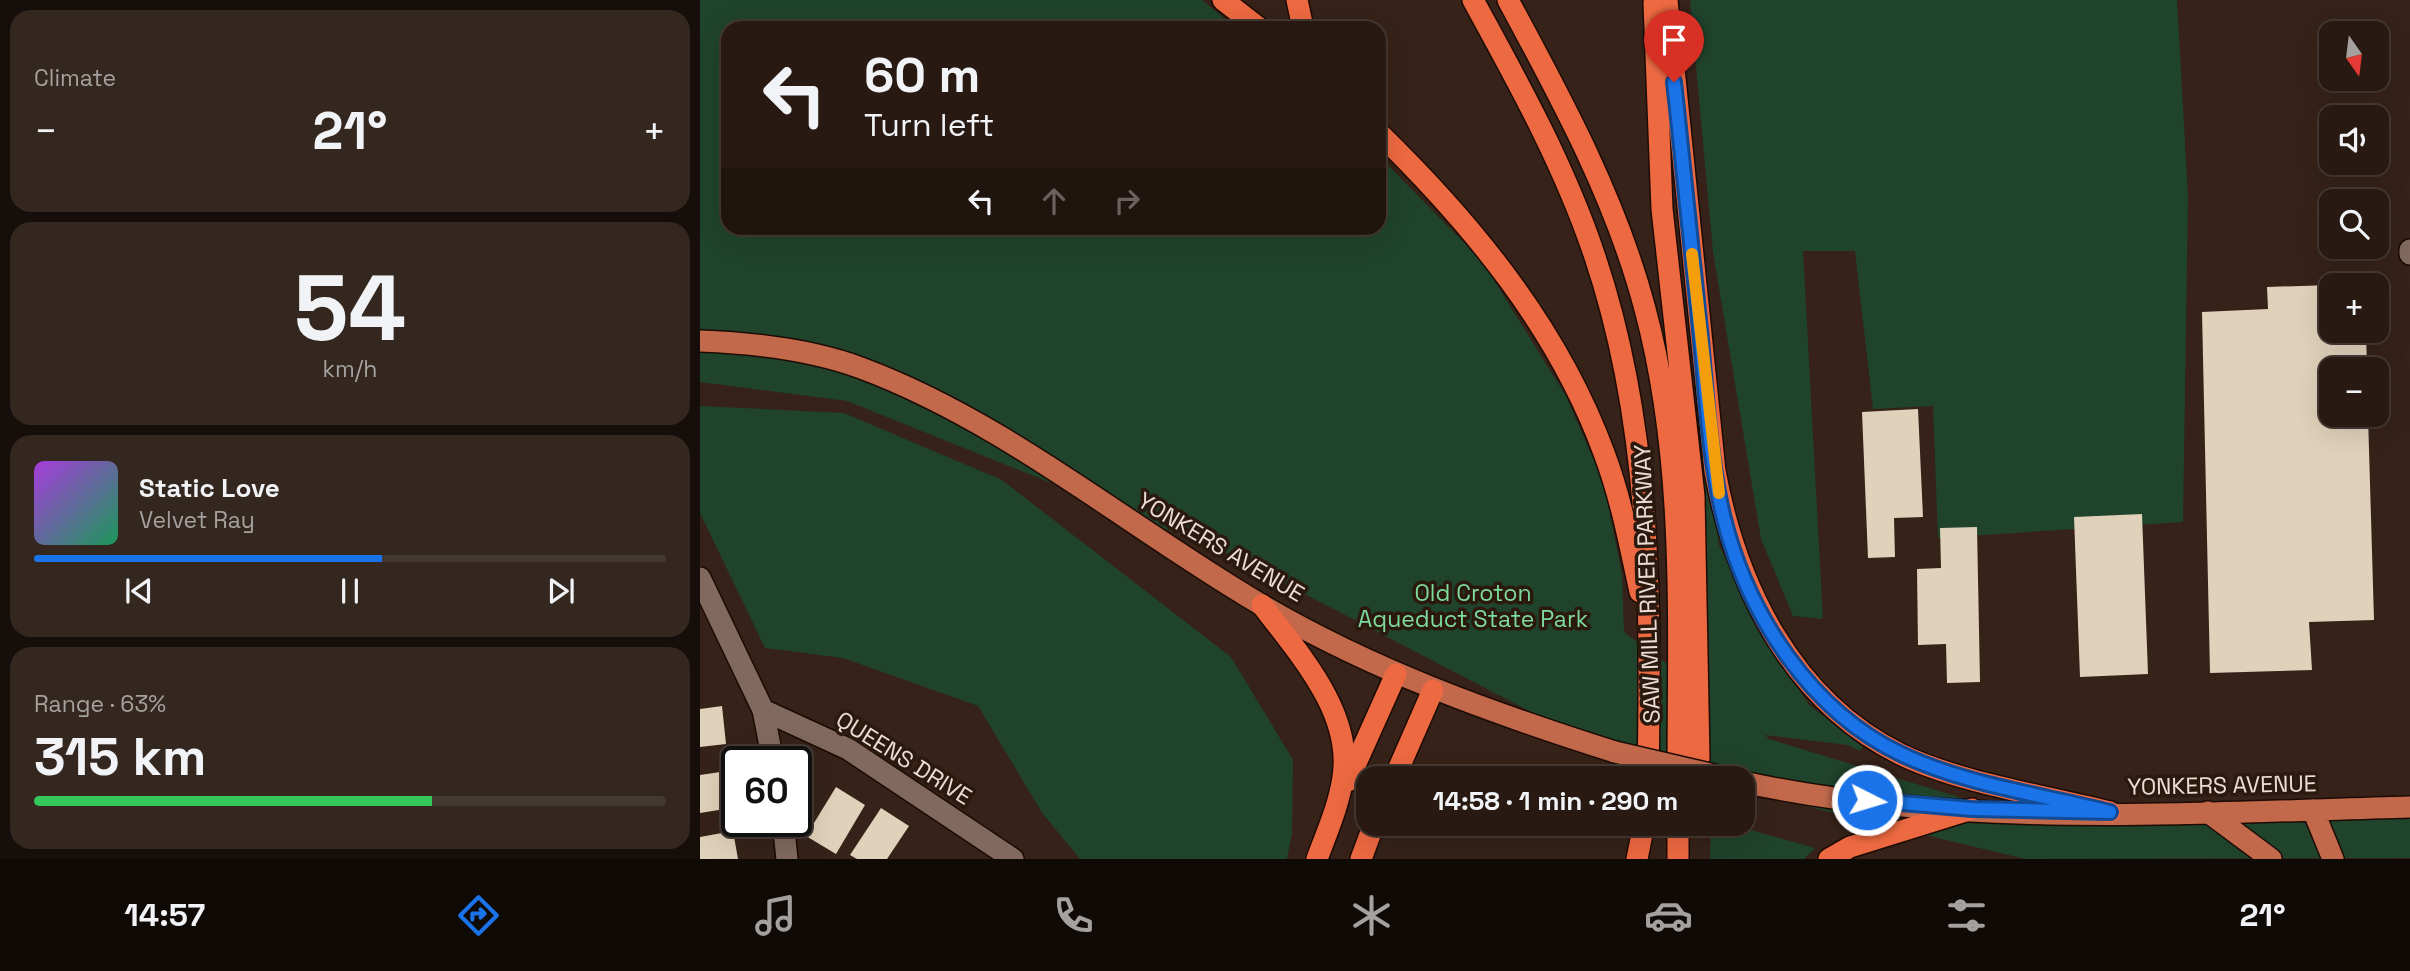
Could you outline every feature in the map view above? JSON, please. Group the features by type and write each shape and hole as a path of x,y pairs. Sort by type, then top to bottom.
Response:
{"highway":[{"path":"1223,0 1250,21"},
{"path":"1297,0 1302,21"},
{"name":"SAW MILL RIVER PARKWAY","path":"1474,0 1557,161 1594,252 1625,363 1640,449 1648,550 1648,766"},
{"name":"SAW MILL RIVER PARKWAY","path":"1508,0 1594,166 1630,259 1657,357 1667,420 1676,534 1678,766"},
{"path":"1654,0 1661,196 1694,496 1699,758 1697,766"},
{"path":"1667,0 1715,471 1733,548 1762,613 1783,649 1821,695 1852,722 1900,754 1954,773 2110,812"},
{"path":"1386,140 1433,187 1486,250 1558,354 1605,456 1627,531 1650,635"},
{"path":"1262,605 1310,672 1338,729 1343,752 1343,775 1317,859"},
{"path":"1328,828 1396,674"},
{"path":"1400,766 1433,690"},
{"path":"1829,859 1850,847 1972,809"},
{"path":"1360,859 1369,836"},
{"path":"1637,859 1643,836"},
{"path":"1646,836 1647,859"}],"main road":[{"name":"YONKERS AVENUE","path":"700,341 764,345 814,354 860,368 905,387 995,435 1262,605 1396,674 1433,690 1615,752 1676,766"},
{"name":"YONKERS AVENUE","path":"1755,783 1821,796 1972,809 2208,813 2410,807"},
{"path":"2313,810 2333,859"},
{"path":"2208,813 2270,859"}],"street":[{"path":"700,578 763,710 770,746"},
{"name":"QUEENS DRIVE","path":"763,710 848,749 1013,859"},
{"path":"785,837 788,859"}],"green space":[{"name":"Old Croton Aqueduct State Park","path":"700,0 1202,0 1228,21 721,21 721,235 1386,235 1386,163 1482,261 1566,396 1604,484 1622,575 1624,632 1705,692 1702,440 1719,545 1756,624 1809,705 1863,747 1860,751 1847,745 1765,735 1769,739 2001,810 2410,802 2410,858 2025,859 1755,794 1755,766 1641,766 1629,763 1228,554 847,401 700,382"},
{"path":"1690,0 2177,0 2188,197 2183,522 1938,538 1933,406 1873,409 1855,251 1803,251 1823,619 1793,616 1761,539 1713,252"},
{"path":"700,406 844,413 1002,480 1231,657 1293,760 1292,833 1287,859 1080,859 1043,814 978,706 843,658 765,648 700,513"},
{"path":"1755,831 1815,848 1804,859 1710,859 1711,836 1755,836"}],"building":[{"path":"2319,285 2319,343 2366,343 2367,357 2319,357 2319,427 2368,427 2374,620 2309,622 2312,670 2210,673 2202,312 2268,309 2267,287"},
{"path":"1918,409 1923,517 1894,518 1895,557 1868,558 1862,412"},
{"path":"2142,514 2148,674 2080,677 2074,517"},
{"path":"1977,527 1980,682 1947,683 1946,644 1918,645 1917,569 1941,568 1940,528"},
{"path":"722,706 726,744 700,747 700,709"},
{"path":"721,772 721,810 700,813 700,775"},
{"path":"836,787 865,805 836,854 808,837 812,837 812,826"},
{"path":"881,808 909,826 887,859 857,859 850,855"},
{"path":"721,833 721,837 734,837 738,859 700,859 700,837"}],"slow traffic":[{"path":"1692,254 1719,493"}],"route":[{"path":"1674,82 1715,471 1724,519 1733,548 1773,633 1794,665 1821,695 1852,722 1900,754 1954,773 2110,812 1972,809 1867,800"}]}
